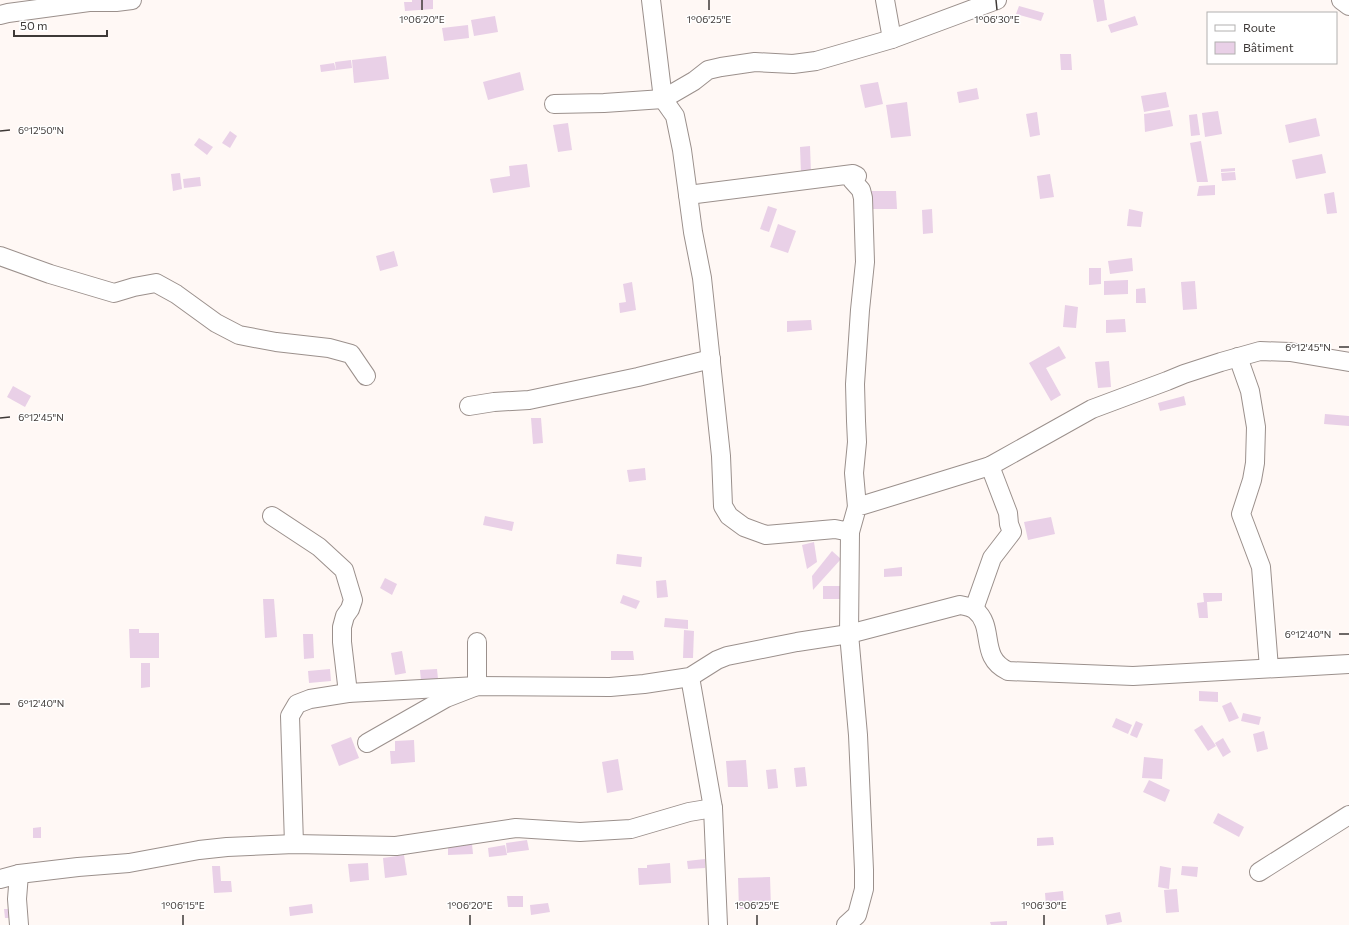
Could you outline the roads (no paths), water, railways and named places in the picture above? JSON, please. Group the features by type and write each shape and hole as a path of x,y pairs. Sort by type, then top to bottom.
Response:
{"street":[{"path":"0,16 8,13 90,2 116,2 132,0"},
{"path":"651,0 663,99 675,116 682,150 702,278 721,456 723,506 729,516 744,527 766,535 835,529 850,532"},
{"path":"885,0 892,39"},
{"path":"554,104 604,103 663,99 694,81 705,72 722,67 755,62 801,64 892,39 997,0"},
{"path":"1341,0 1349,6"},
{"path":"688,195 853,174 857,176 852,180 861,190 863,198 865,262 855,384 858,442 854,473 857,507 850,532 849,634 858,735 864,889 857,915 846,925"},
{"path":"0,256 50,274 114,293 134,287 156,283 176,294 216,323 239,335 276,342 329,348 351,354 366,376"},
{"path":"857,507 990,466 1092,409 1167,382 1184,374 1238,357 1260,351 1290,352 1349,362"},
{"path":"1238,357 1250,391 1254,409 1256,433 1255,463 1252,480 1241,514 1261,567 1269,668"},
{"path":"469,406 494,402 529,400 630,379 711,359"},
{"path":"974,610 992,558 1012,532 1009,524 1008,513 990,466"},
{"path":"272,516 319,547 344,570 353,600 350,609 345,616 342,627 342,642 348,693"},
{"path":"294,844 290,716 297,704 310,699 348,693 477,686 610,687 644,684 690,677 717,660 727,656 797,642 849,634 960,605 974,610 983,619 991,655 1001,668 1008,671 1133,676 1349,664"},
{"path":"477,642 477,686"},
{"path":"690,677 713,808 718,925"},
{"path":"367,743 446,698 477,686"},
{"path":"0,879 19,874 129,863 199,850 294,844 396,846 516,828 580,832 631,829 689,812 713,808"},
{"path":"1259,872 1349,815"},
{"path":"19,874 17,899 19,925"}]}
